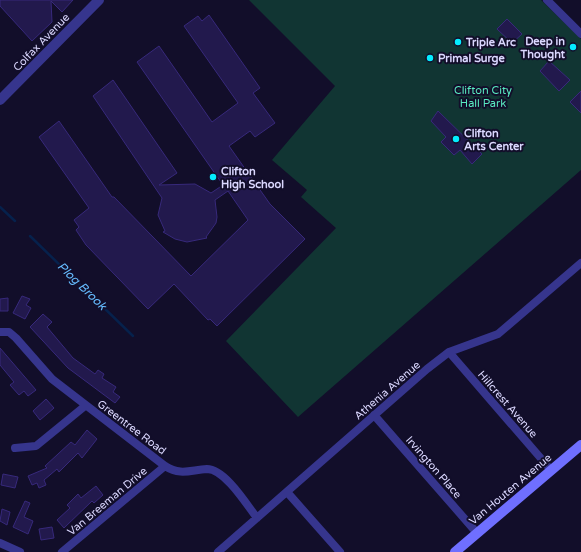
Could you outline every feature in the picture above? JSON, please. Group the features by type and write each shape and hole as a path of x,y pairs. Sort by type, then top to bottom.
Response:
{"main road":[{"name":"Van Houten Avenue","path":"455,552 581,445"}],"street":[{"name":"Colfax Avenue","path":"0,100 99,0"},
{"path":"546,0 581,34"},
{"name":"Athenia Avenue","path":"218,552 374,415 449,352 498,334 581,263"},
{"name":"Greentree Road","path":"0,332 9,332 52,379 85,406 171,470 185,472 207,469 213,470 229,482 258,518"},
{"name":"Hillcrest Avenue","path":"449,352 551,470"},
{"path":"15,448 36,446 85,406"},
{"name":"Irvington Place","path":"374,415 477,533"},
{"name":"Van Breeman Drive","path":"62,552 165,466"},
{"path":"287,492 340,552"},
{"path":"0,543 20,552"}],"green space":[{"name":"Clifton City Hall Park","path":"249,0 541,0 581,39 581,170 298,417 226,341 336,228 301,197 307,190 272,160 335,86"}],"building":[{"path":"0,0 73,0 62,12 51,1 52,22 32,41 0,6"},
{"path":"209,15 260,88 253,93 275,123 255,137 250,131 229,146 270,204 305,239 217,326 210,319 208,320 174,284 148,309 86,245 76,230 79,227 74,220 89,208 39,137 59,121 112,197 114,197 191,276 248,220 228,191 215,200 217,217 216,223 206,237 207,238 187,242 175,239 163,232 165,231 158,215 162,198 93,96 113,80 177,173 159,185 195,184 211,193 223,185 137,62 159,46 212,122 238,103 184,26 198,16 202,21"},
{"path":"507,19 522,34 512,43 497,29"},
{"path":"549,61 570,80 559,91 540,71"},
{"path":"581,91 581,113 570,102"},
{"name":"Clifton Arts Center","path":"438,111 482,154 472,164 460,150 454,155 441,142 446,137 431,121"},
{"path":"22,296 30,299 26,305 31,308 25,319 13,313"},
{"path":"8,298 8,311 0,311 0,299"},
{"path":"43,314 52,322 47,327 73,358 95,374 98,370 104,374 102,378 116,387 113,392 120,397 115,403 68,368 30,327"},
{"path":"0,348 36,390 28,396 24,391 19,395 10,385 14,382 0,365"},
{"path":"46,399 54,408 40,420 33,411"},
{"path":"87,430 97,439 82,458 78,453 59,472 57,469 44,480 46,485 39,488 37,483 32,485 28,476 47,468 45,466 71,442 75,445"},
{"path":"3,474 18,477 15,488 1,485"},
{"path":"96,486 103,495 94,503 92,501 64,528 57,520 70,508 67,505 78,494 81,498"},
{"path":"25,501 30,503 24,517 33,521 28,534 13,527"},
{"path":"2,509 10,512 7,525 0,521"},
{"path":"52,527 54,538 41,540 39,529"}],"waterway":[{"name":"Plog Brook","path":"0,207 15,221"},
{"name":"Plog Brook","path":"30,236 133,336"}],"place":[{"name":"Triple Arc","path":"458,42"},
{"name":"Deep in Thought","path":"573,47"},
{"name":"Primal Surge","path":"430,58"},
{"name":"Clifton Arts Center","path":"456,139"},
{"name":"Clifton High School","path":"213,177"}]}
